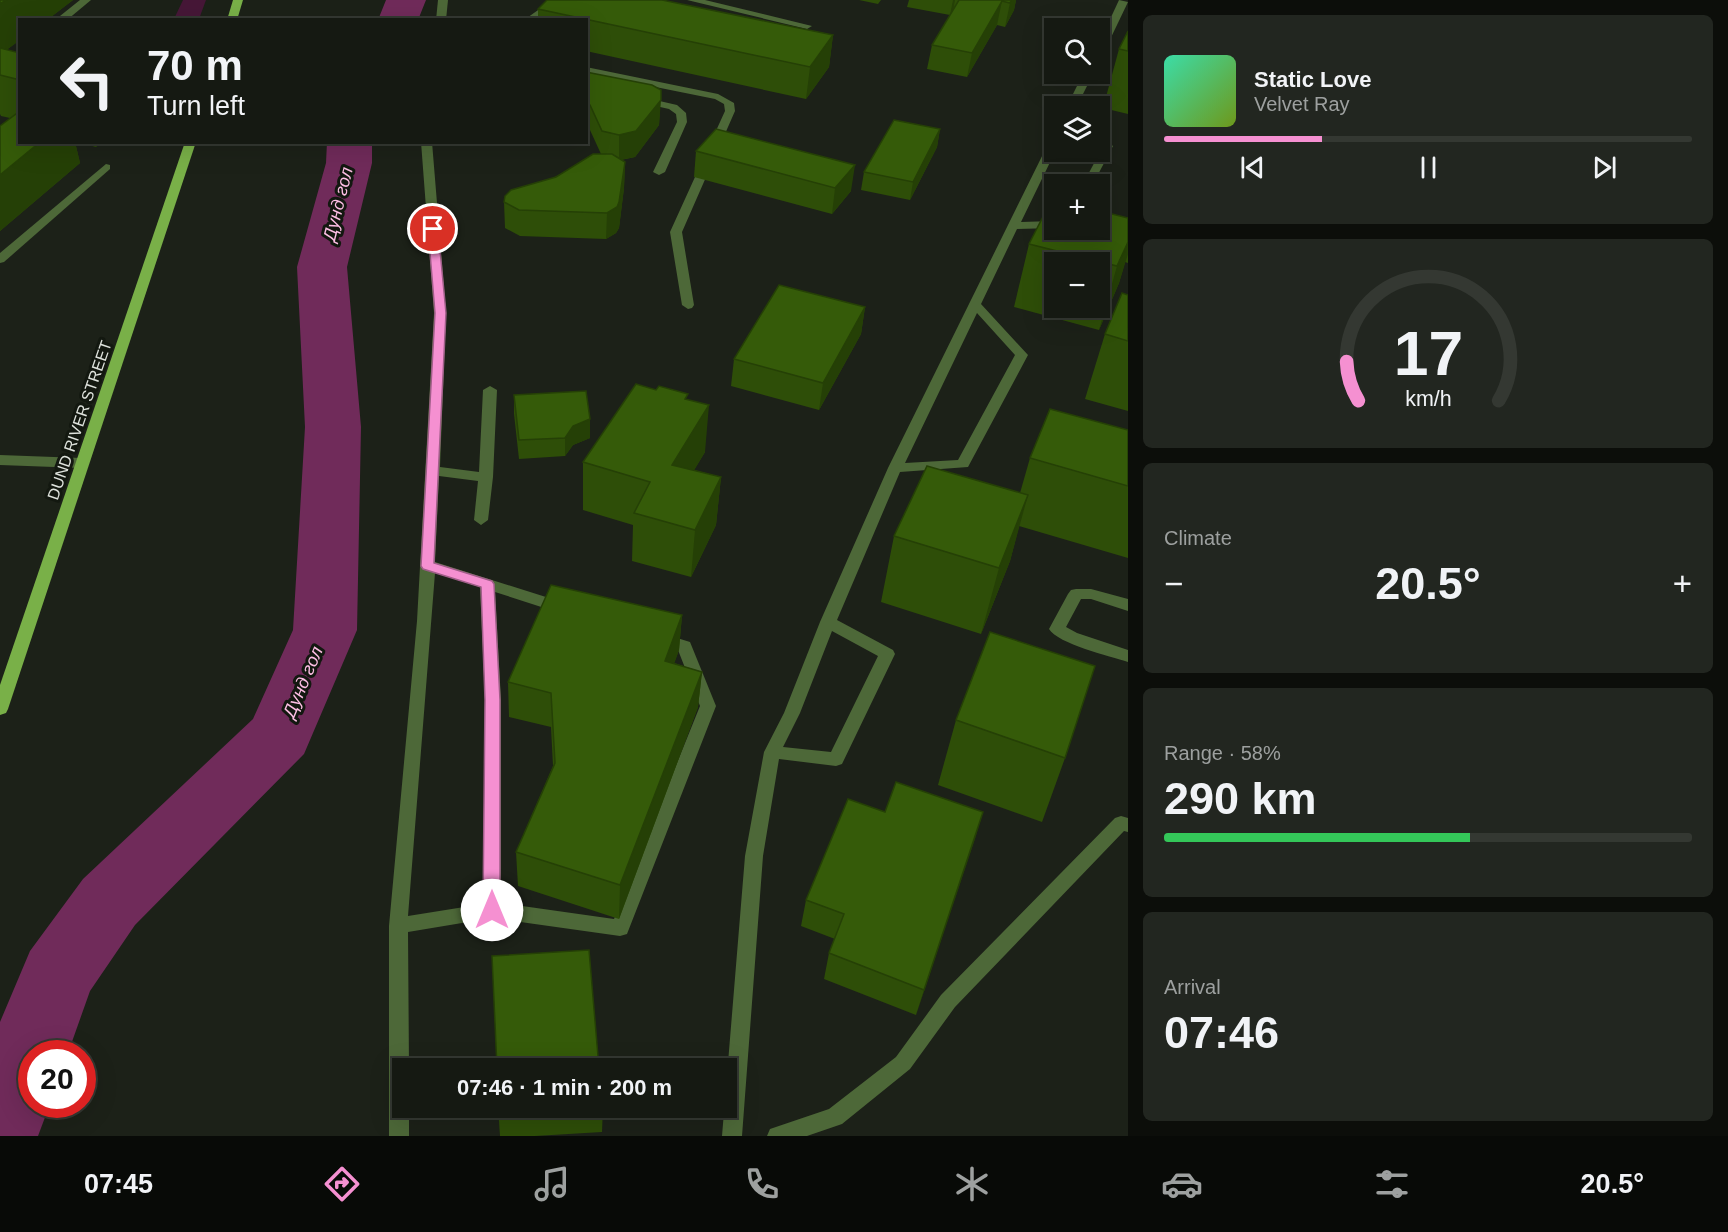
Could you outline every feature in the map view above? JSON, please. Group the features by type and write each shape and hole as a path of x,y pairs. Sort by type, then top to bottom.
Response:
{"main road":[{"path":"233,18 238,0"},
{"name":"DUND RIVER STREET","path":"0,709 190,144"}],"street":[{"path":"63,18 86,0"},
{"path":"441,18 443,0"},
{"path":"532,18 543,10 572,0"},
{"path":"692,0 807,26"},
{"path":"1110,29 1124,0"},
{"path":"588,70 718,97 729,103 730,111 676,232 688,305"},
{"path":"627,97 673,107 681,113 682,122 659,172"},
{"path":"399,1136 398,926 427,566 440,313 426,144"},
{"path":"732,1136 754,856 772,752 792,713 828,622 895,468 1044,162"},
{"path":"0,259 106,167"},
{"path":"1014,226 1044,225"},
{"path":"895,468 963,464 1022,355 975,304"},
{"path":"481,520 486,477 490,390"},
{"path":"0,460 81,463"},
{"path":"432,471 486,477"},
{"path":"427,566 575,612"},
{"path":"487,584 493,700 492,910"},
{"path":"1128,605 1091,594 1076,594 1057,629 1071,637 1128,656"},
{"path":"772,752 836,759 886,654 828,622"},
{"path":"398,926 492,910 621,928 708,706 684,646 640,632"},
{"path":"777,1136 835,1117 903,1062 948,1001 1121,823 1128,825"}],"shaded area":[{"path":"183,0 206,0 199,18 174,18"}],"building":[{"path":"547,0 662,0 833,35 810,67 538,9"},
{"path":"959,0 1011,0 1010,3 1002,1 972,53 932,45"},
{"path":"1128,31 1128,51 1119,49"},
{"path":"0,48 18,52 18,80 0,75"},
{"path":"588,72 652,85 661,90 661,100 636,131 619,135 602,131 588,104"},
{"path":"18,112 18,144 38,144 0,175 0,126"},
{"path":"894,120 940,129 913,182 864,172"},
{"path":"716,129 855,165 835,188 696,151"},
{"path":"593,154 612,154 625,162 619,202 617,207 607,213 519,210 504,202 505,196 511,190 556,177"},
{"path":"1110,214 1128,218 1128,242 1117,266 1110,264 1110,252 1061,252 1029,244 1044,215 1044,240 1110,240"},
{"path":"779,285 865,307 823,383 734,359"},
{"path":"1122,293 1128,295 1128,341 1105,334"},
{"path":"636,384 656,390 659,386 688,394 685,399 709,405 672,465 721,477 695,530 634,513 650,482 583,462"},
{"path":"586,391 590,419 573,426 565,438 519,440 514,395"},
{"path":"1050,409 1128,430 1128,486 1030,458"},
{"path":"927,466 1028,495 999,568 894,536"},
{"path":"551,585 682,615 665,661 702,672 620,885 516,852 555,763 551,693 508,682"},
{"path":"990,632 1095,666 1065,758 956,720"},
{"path":"896,782 983,812 924,990 829,953 844,914 806,900 848,799 885,812"},
{"path":"589,950 598,1058 497,1058 492,956"}],"waterway":[{"name":"Дунд гол","path":"399,18 406,0"},
{"name":"Дунд гол","path":"0,1127 57,975 109,902 280,735 325,630 333,427 322,267 349,163 350,144"}],"route":[{"path":"433,229 440,313 427,566 487,584 493,700 492,910"}]}
